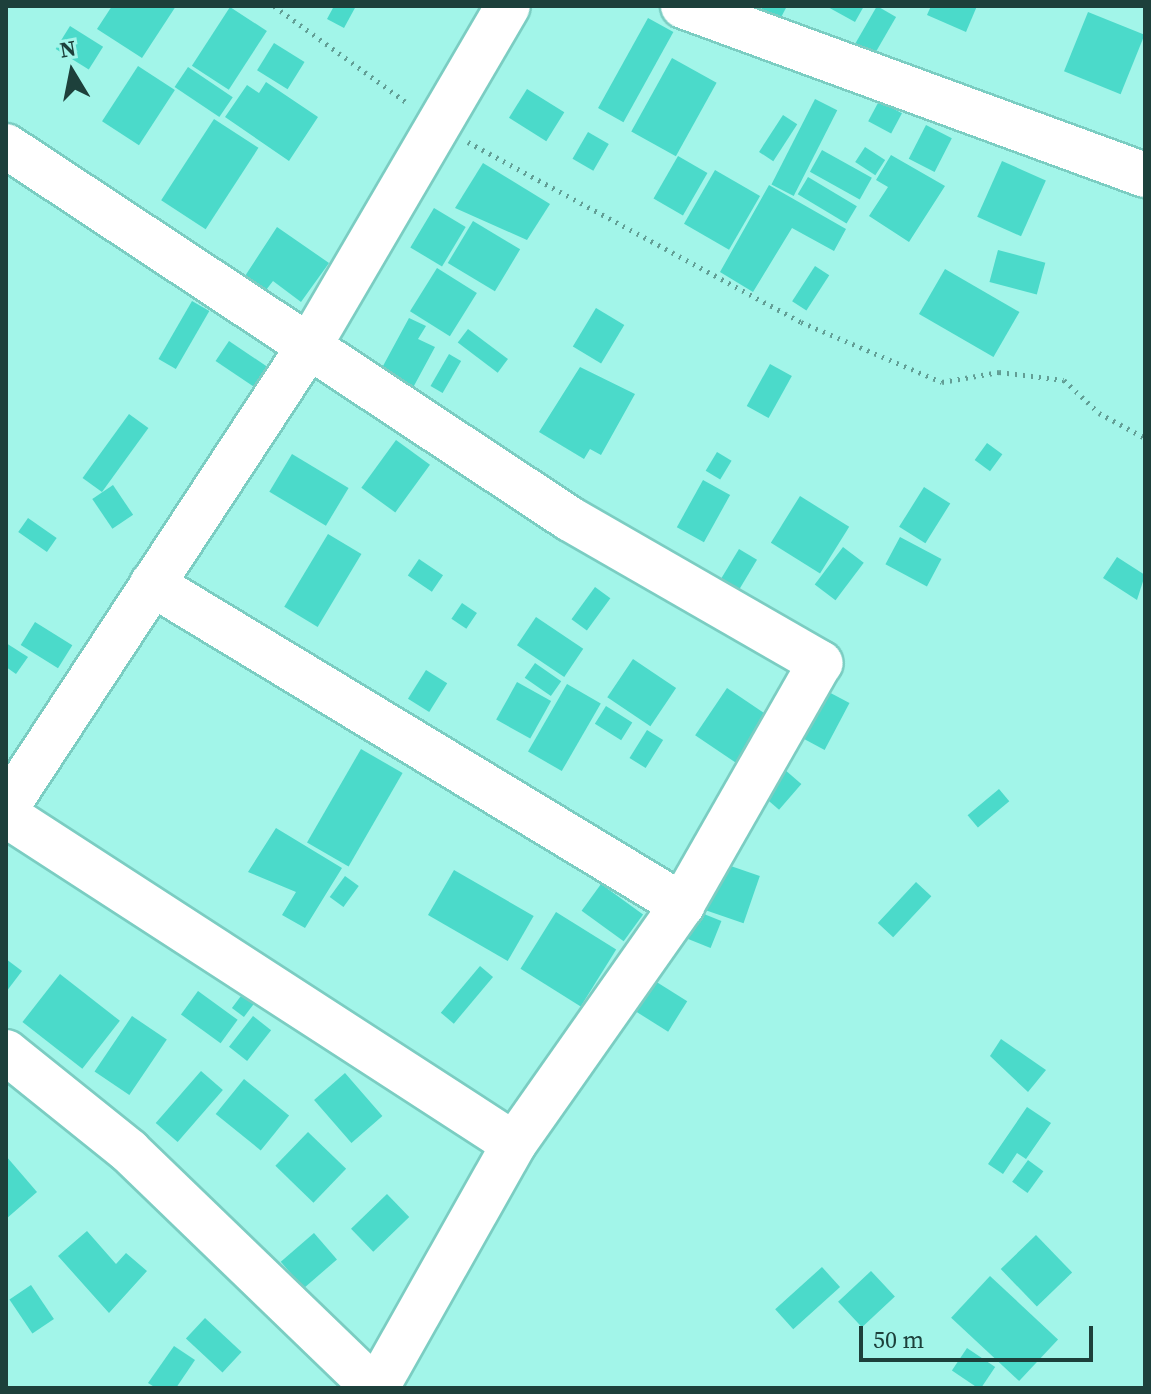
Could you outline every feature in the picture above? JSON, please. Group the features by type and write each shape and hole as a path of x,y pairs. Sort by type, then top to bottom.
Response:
{"street":[{"path":"6,808 311,343 442,128 508,6"},
{"path":"683,6 1145,175"},
{"path":"6,146 311,343 570,519 820,663 682,905 514,1144 375,1387 129,1151 6,1052"},
{"path":"152,584 682,905"},
{"path":"6,815 514,1144"}],"path":[{"path":"274,6 442,128 801,322 942,382 999,372 1064,380 1099,413 1145,438"}],"building":[{"path":"112,6 176,6 142,58 97,29"},
{"path":"334,6 356,6 344,28 327,19"},
{"path":"763,6 787,6 777,25 758,15"},
{"path":"826,6 864,6 855,22"},
{"path":"877,6 896,17 873,57 854,46"},
{"path":"931,6 977,6 966,32 927,15"},
{"path":"230,7 267,31 229,90 192,66"},
{"path":"1088,12 1145,35 1121,94 1064,71"},
{"path":"648,18 673,32 623,122 598,108"},
{"path":"70,26 103,47 89,70 56,49"},
{"path":"274,43 305,62 288,89 257,70"},
{"path":"672,58 717,83 676,156 631,131"},
{"path":"138,66 175,90 139,145 102,121"},
{"path":"188,67 233,97 219,117 175,87"},
{"path":"266,82 318,117 289,161 225,117 247,85 259,93"},
{"path":"527,89 564,112 546,141 509,118"},
{"path":"815,99 837,110 794,196 771,185"},
{"path":"879,101 902,113 891,134 868,121"},
{"path":"783,115 797,124 773,161 759,152"},
{"path":"214,119 258,148 206,229 161,200"},
{"path":"926,125 952,138 935,172 909,159"},
{"path":"588,132 609,144 593,171 572,159"},
{"path":"865,147 885,160 875,175 855,162"},
{"path":"822,150 872,178 860,199 810,172"},
{"path":"891,155 945,186 909,242 869,216 888,187 876,180"},
{"path":"678,156 707,173 683,215 654,198"},
{"path":"1002,161 1046,181 1021,236 977,217"},
{"path":"483,163 550,204 527,240 455,208"},
{"path":"715,170 760,196 729,250 684,224"},
{"path":"808,177 857,206 847,224 798,194"},
{"path":"769,185 846,229 834,251 792,228 753,292 720,272"},
{"path":"434,208 466,227 442,266 410,247"},
{"path":"473,221 520,249 495,291 448,263"},
{"path":"277,227 329,263 301,302 273,281 266,290 245,276"},
{"path":"998,250 1045,263 1037,295 989,282"},
{"path":"815,266 829,275 806,310 792,301"},
{"path":"437,268 477,293 450,336 410,311"},
{"path":"945,269 1019,312 993,357 919,314"},
{"path":"192,301 209,311 176,369 158,359"},
{"path":"596,308 624,325 601,364 573,347"},
{"path":"409,318 426,326 418,339 435,347 409,395 377,377"},
{"path":"468,329 508,359 498,373 458,343"},
{"path":"229,341 269,368 255,388 216,361"},
{"path":"449,354 461,361 443,393 430,386"},
{"path":"770,364 792,376 769,418 747,406"},
{"path":"580,367 635,394 601,455 590,449 584,459 539,432"},
{"path":"129,414 148,428 102,492 83,478"},
{"path":"396,440 430,465 395,512 361,488"},
{"path":"987,443 1002,454 990,471 975,460"},
{"path":"717,452 732,461 720,480 706,471"},
{"path":"292,454 349,488 326,526 269,492"},
{"path":"703,480 730,495 704,542 677,527"},
{"path":"113,485 133,515 112,529 92,499"},
{"path":"924,487 950,503 925,543 899,527"},
{"path":"800,496 849,527 820,573 771,543"},
{"path":"28,518 57,538 47,552 18,532"},
{"path":"328,534 361,554 318,627 284,607"},
{"path":"900,537 941,559 927,586 885,564"},
{"path":"843,547 864,563 835,600 815,585"},
{"path":"739,549 757,560 738,591 720,580"},
{"path":"1117,557 1145,575 1137,600 1103,578"},
{"path":"419,559 443,575 432,592 408,576"},
{"path":"595,587 610,598 587,631 571,619"},
{"path":"462,603 477,613 466,629 451,619"},
{"path":"536,617 583,649 564,677 517,645"},
{"path":"35,622 72,645 58,668 21,645"},
{"path":"6,643 28,657 16,674 6,667"},
{"path":"633,659 676,688 650,726 607,697"},
{"path":"535,663 561,681 551,696 525,678"},
{"path":"426,670 447,683 429,712 408,699"},
{"path":"517,682 551,701 530,739 496,720"},
{"path":"567,684 601,704 562,771 528,752"},
{"path":"727,688 772,718 740,765 695,735"},
{"path":"823,689 849,703 825,750 798,736"},
{"path":"606,706 632,722 621,740 595,724"},
{"path":"647,730 663,740 646,768 630,758"},
{"path":"361,749 403,773 349,867 307,843"},
{"path":"784,769 801,784 779,810 762,795"},
{"path":"999,789 1009,801 978,828 968,815"},
{"path":"276,828 342,868 305,928 282,915 296,892 248,872"},
{"path":"722,863 760,876 744,923 706,910"},
{"path":"454,870 534,916 508,961 428,915"},
{"path":"345,876 359,886 343,907 330,897"},
{"path":"916,882 931,896 893,937 878,923"},
{"path":"601,884 643,915 624,941 582,911"},
{"path":"689,908 721,921 711,948 678,935"},
{"path":"556,912 616,950 581,1006 520,969"},
{"path":"6,959 22,971 6,992"},
{"path":"480,966 493,977 454,1024 441,1013"},
{"path":"60,974 120,1021 82,1069 22,1022"},
{"path":"655,981 687,1001 668,1032 636,1012"},
{"path":"250,984 262,993 244,1017 232,1008"},
{"path":"198,991 238,1020 221,1043 181,1014"},
{"path":"132,1016 167,1039 129,1095 95,1072"},
{"path":"253,1016 271,1030 247,1061 229,1047"},
{"path":"1001,1039 1046,1070 1028,1092 990,1056"},
{"path":"201,1071 223,1090 178,1142 156,1123"},
{"path":"345,1073 382,1116 351,1143 314,1100"},
{"path":"244,1079 289,1116 261,1150 216,1114"},
{"path":"1027,1107 1051,1123 1026,1159 1017,1153 1003,1174 988,1164"},
{"path":"308,1132 346,1169 313,1203 275,1166"},
{"path":"6,1156 37,1192 6,1219"},
{"path":"1028,1160 1043,1171 1028,1193 1012,1182"},
{"path":"387,1194 409,1217 373,1252 351,1229"},
{"path":"87,1231 116,1264 126,1253 147,1271 109,1313 58,1256"},
{"path":"314,1233 337,1259 304,1288 281,1262"},
{"path":"1036,1235 1072,1272 1037,1306 1001,1269"},
{"path":"822,1267 840,1287 793,1329 775,1309"},
{"path":"871,1271 895,1297 862,1327 838,1302"},
{"path":"990,1276 1058,1339 1019,1381 951,1318"},
{"path":"31,1285 54,1319 32,1334 9,1300"},
{"path":"205,1318 242,1352 222,1373 186,1338"},
{"path":"174,1346 195,1360 176,1388 156,1388 148,1383"},
{"path":"967,1348 995,1367 981,1388 952,1370"}]}
